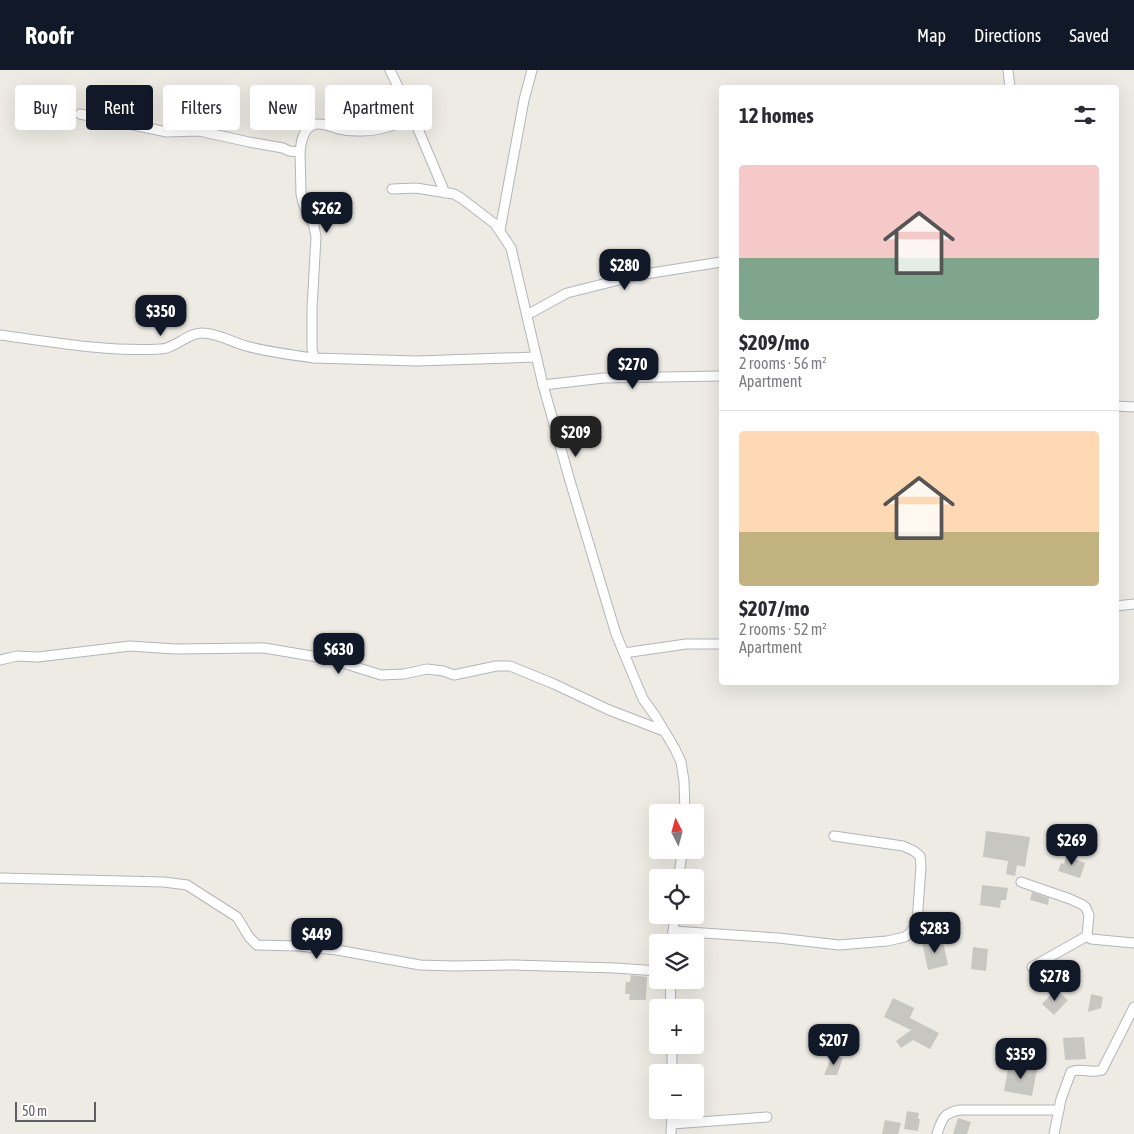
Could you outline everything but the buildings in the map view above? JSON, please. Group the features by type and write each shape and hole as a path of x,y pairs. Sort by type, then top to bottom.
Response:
{"street":[{"path":"390,70 397,85"},
{"path":"500,230 524,100 532,70"},
{"path":"1008,70 1010,85"},
{"path":"80,114 167,132 199,131 300,152"},
{"path":"314,358 312,348 312,308 316,238 314,226 301,194 300,152 301,140 308,128 315,124 325,125"},
{"path":"342,130 372,130"},
{"path":"418,130 445,193"},
{"path":"392,189 416,188 454,194 496,224 511,248 543,385 616,634 643,699 675,749 681,762 685,804"},
{"path":"527,315 567,293 639,275 719,262"},
{"path":"0,335 126,350 163,349 200,333 211,334 245,346 276,353 314,358 417,362 536,357"},
{"path":"543,385 604,378 719,376"},
{"path":"1119,406 1134,407"},
{"path":"1119,606 1134,604"},
{"path":"624,653 686,644 719,644"},
{"path":"0,660 17,656 38,657 130,646 264,648 330,659 381,675 404,674 427,669 443,671 454,675 496,666 510,666 609,710 664,731"},
{"path":"673,931 778,938 840,945 905,937 918,923 920,856 903,846 834,836"},
{"path":"0,878 164,882 187,885 237,917 249,937 257,945 298,946 337,950 420,965 606,967 649,970"},
{"path":"1021,882 1078,902 1086,908 1089,915 1087,936"},
{"path":"673,924 673,934"},
{"path":"1087,936 1091,939 1134,943"},
{"path":"1032,967 1087,936"},
{"path":"1054,1134 1061,1099 1071,1072 1076,1070 1096,1072 1102,1070 1134,1007"},
{"path":"937,1134 942,1119 950,1112 960,1110 1059,1110"},
{"path":"672,1124 767,1118"},
{"path":"671,1134 672,1119"}]}
